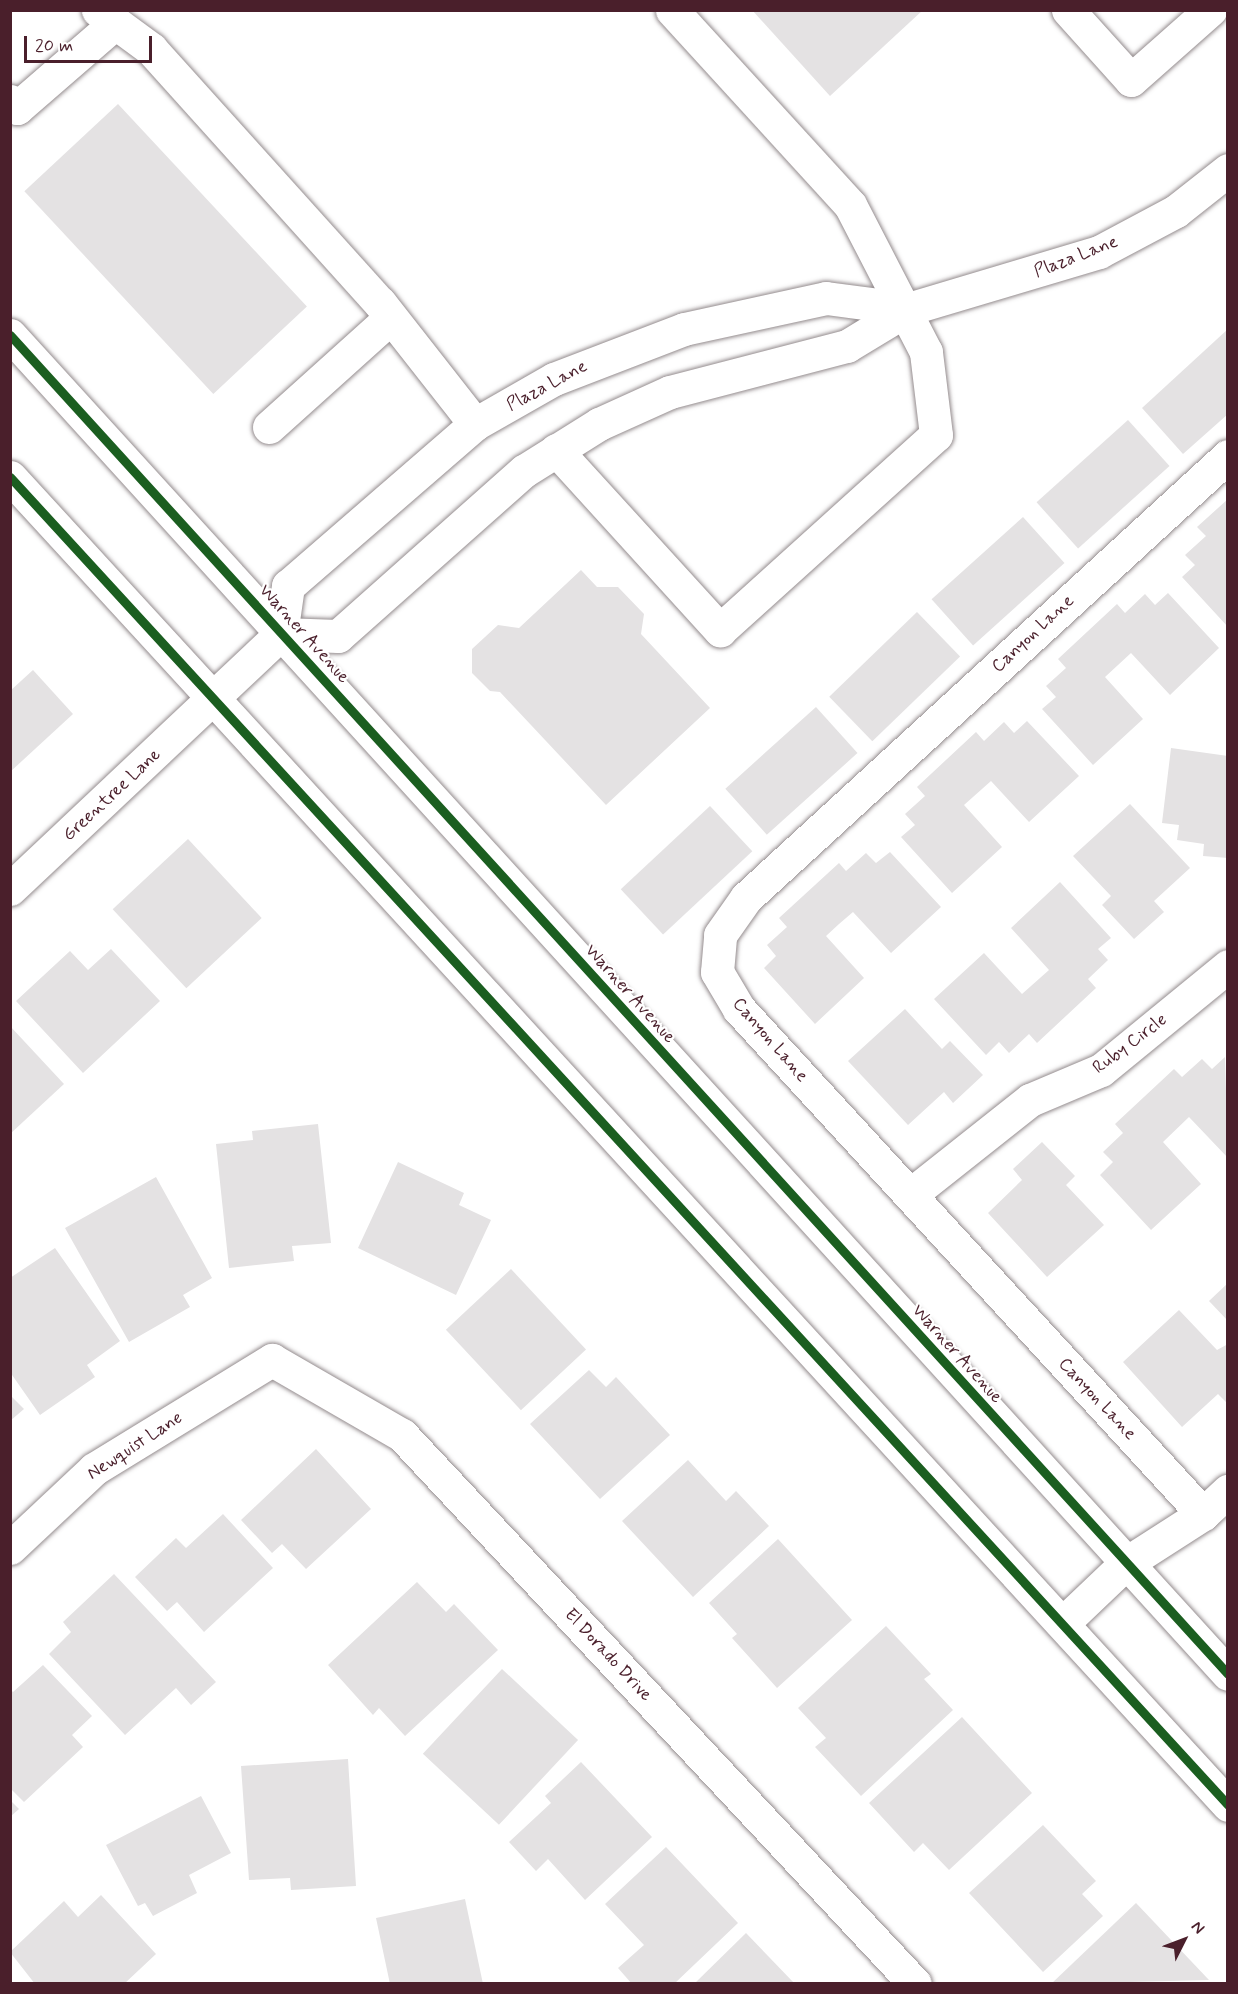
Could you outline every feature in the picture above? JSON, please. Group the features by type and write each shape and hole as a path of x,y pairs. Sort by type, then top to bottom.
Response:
{"street":[{"path":"556,450 720,630 936,435 926,352 908,309 850,205 672,10"},
{"path":"1068,10 1131,81 1210,10"},
{"path":"10,101 17,108 106,17 151,49 380,303 388,320 475,424"},
{"name":"Plaza Lane","path":"908,309 826,298 684,329 564,374 475,424 288,586 281,634 338,636 524,471 556,450 670,392 847,346 908,309 1099,252 1176,211 1227,170"},
{"path":"269,427 388,320"},
{"name":"Warner Avenue","path":"10,335 1227,1674"},
{"name":"Canyon Lane","path":"1203,1514 739,1008 717,972 720,935 746,898 1227,456"},
{"path":"10,477 1063,1623 1227,1806"},
{"path":"214,701 281,634"},
{"name":"Greentree Lane","path":"10,889 214,701"},
{"name":"Ruby Circle","path":"910,1195 1030,1100 1101,1070 1227,966"},
{"name":"Newquist Lane","path":"10,1548 94,1469 272,1360"},
{"name":"El Dorado Drive","path":"272,1360 402,1435 915,1983"},
{"path":"1063,1623 1125,1564 1203,1514 1227,1491"}],"building":[{"path":"752,10 923,10 830,96"},
{"path":"118,104 307,307 213,394 24,191"},
{"path":"1228,329 1228,414 1183,454 1142,408"},
{"path":"1128,420 1169,466 1078,548 1037,502"},
{"path":"1228,499 1228,627 1182,577 1195,565 1185,555 1206,536 1197,527"},
{"path":"1023,517 1064,563 973,645 932,599"},
{"path":"581,570 597,587 618,587 644,614 641,634 710,708 606,805 500,692 490,691 472,673 472,649 498,625 519,628"},
{"path":"1168,593 1219,648 1170,695 1131,653 1105,677 1143,719 1093,765 1042,709 1056,697 1046,686 1066,668 1058,659 1117,604 1125,613 1145,594 1155,605"},
{"path":"917,612 960,657 872,741 829,697"},
{"path":"33,670 73,714 10,772 10,691"},
{"path":"816,707 857,753 767,835 725,789"},
{"path":"1027,721 1079,776 1029,822 991,781 964,805 1002,847 952,893 901,837 915,825 905,814 925,796 917,787 976,732 984,741 1004,722 1014,733"},
{"path":"1171,748 1228,756 1228,858 1203,856 1204,844 1177,840 1179,825 1162,823"},
{"path":"1130,804 1190,868 1154,901 1164,912 1134,939 1102,905 1111,896 1073,856"},
{"path":"710,806 752,851 663,935 621,889"},
{"path":"188,839 262,918 186,988 113,909"},
{"path":"890,852 941,907 891,953 853,912 826,936 864,978 815,1024 764,968 776,956 767,945 787,927 779,918 839,863 846,871 866,853 876,863"},
{"path":"1060,882 1111,938 1098,949 1108,960 1088,979 1096,988 1037,1043 1029,1034 1009,1053 999,1042 986,1055 934,999 984,953 1022,994 1049,970 1011,928"},
{"path":"111,949 160,1001 83,1073 16,1001 70,951 88,970"},
{"path":"905,1009 942,1049 950,1041 983,1075 953,1103 944,1092 908,1125 848,1061"},
{"path":"10,1026 64,1084 10,1134"},
{"path":"1225,1057 1228,1158 1189,1117 1163,1142 1201,1184 1151,1230 1100,1175 1113,1162 1103,1152 1123,1133 1115,1124 1174,1069 1182,1077 1202,1059 1212,1069"},
{"path":"318,1124 331,1243 292,1246 294,1261 229,1268 216,1144 253,1140 252,1131"},
{"path":"1042,1142 1075,1176 1066,1185 1104,1225 1047,1277 988,1213 1022,1180 1013,1169"},
{"path":"398,1162 464,1193 459,1205 491,1220 456,1295 358,1248"},
{"path":"156,1177 212,1278 183,1295 190,1307 129,1342 65,1228"},
{"path":"55,1248 120,1341 87,1365 95,1377 40,1415 10,1372 10,1278"},
{"path":"511,1269 586,1349 521,1410 446,1330"},
{"path":"1228,1283 1228,1321 1209,1301"},
{"path":"1179,1310 1217,1350 1228,1344 1228,1404 1218,1394 1182,1427 1123,1362"},
{"path":"589,1370 606,1387 616,1377 670,1435 600,1499 530,1424"},
{"path":"10,1395 24,1409 10,1421"},
{"path":"316,1449 371,1509 306,1569 282,1544 272,1553 241,1520"},
{"path":"688,1460 726,1501 736,1491 769,1526 693,1597 622,1521"},
{"path":"223,1514 273,1568 204,1632 177,1602 167,1611 135,1577 176,1538 186,1548"},
{"path":"778,1539 852,1620 777,1688 732,1638 737,1634 709,1603"},
{"path":"114,1574 216,1682 191,1705 176,1688 125,1735 49,1654 71,1632 63,1622"},
{"path":"417,1582 446,1612 454,1604 498,1650 405,1736 379,1708 373,1715 328,1665"},
{"path":"886,1626 931,1674 924,1679 953,1710 861,1796 815,1747 826,1738 798,1708"},
{"path":"43,1665 92,1716 72,1735 83,1747 24,1802 10,1788 10,1689 13,1692"},
{"path":"502,1669 578,1740 499,1825 423,1754"},
{"path":"962,1717 1032,1793 949,1870 923,1843 914,1852 869,1803"},
{"path":"348,1759 356,1886 291,1890 290,1878 249,1880 241,1766"},
{"path":"581,1762 652,1837 585,1900 548,1859 536,1871 509,1842 551,1803 545,1796"},
{"path":"201,1796 231,1853 189,1875 197,1893 153,1916 145,1903 138,1906 106,1845"},
{"path":"10,1800 19,1809 10,1817"},
{"path":"1043,1825 1096,1881 1082,1894 1103,1916 1043,1972 969,1893"},
{"path":"666,1847 738,1923 674,1984 632,1984 618,1968 644,1945 605,1904"},
{"path":"101,1895 156,1954 124,1984 35,1984 10,1952 64,1901 78,1917"},
{"path":"465,1899 483,1984 390,1984 376,1918"},
{"path":"1136,1903 1209,1980 1051,1984"},
{"path":"746,1933 795,1984 694,1984"}],"cycle path":[{"path":"10,335 1228,1674"},
{"path":"10,477 1228,1805"}]}
